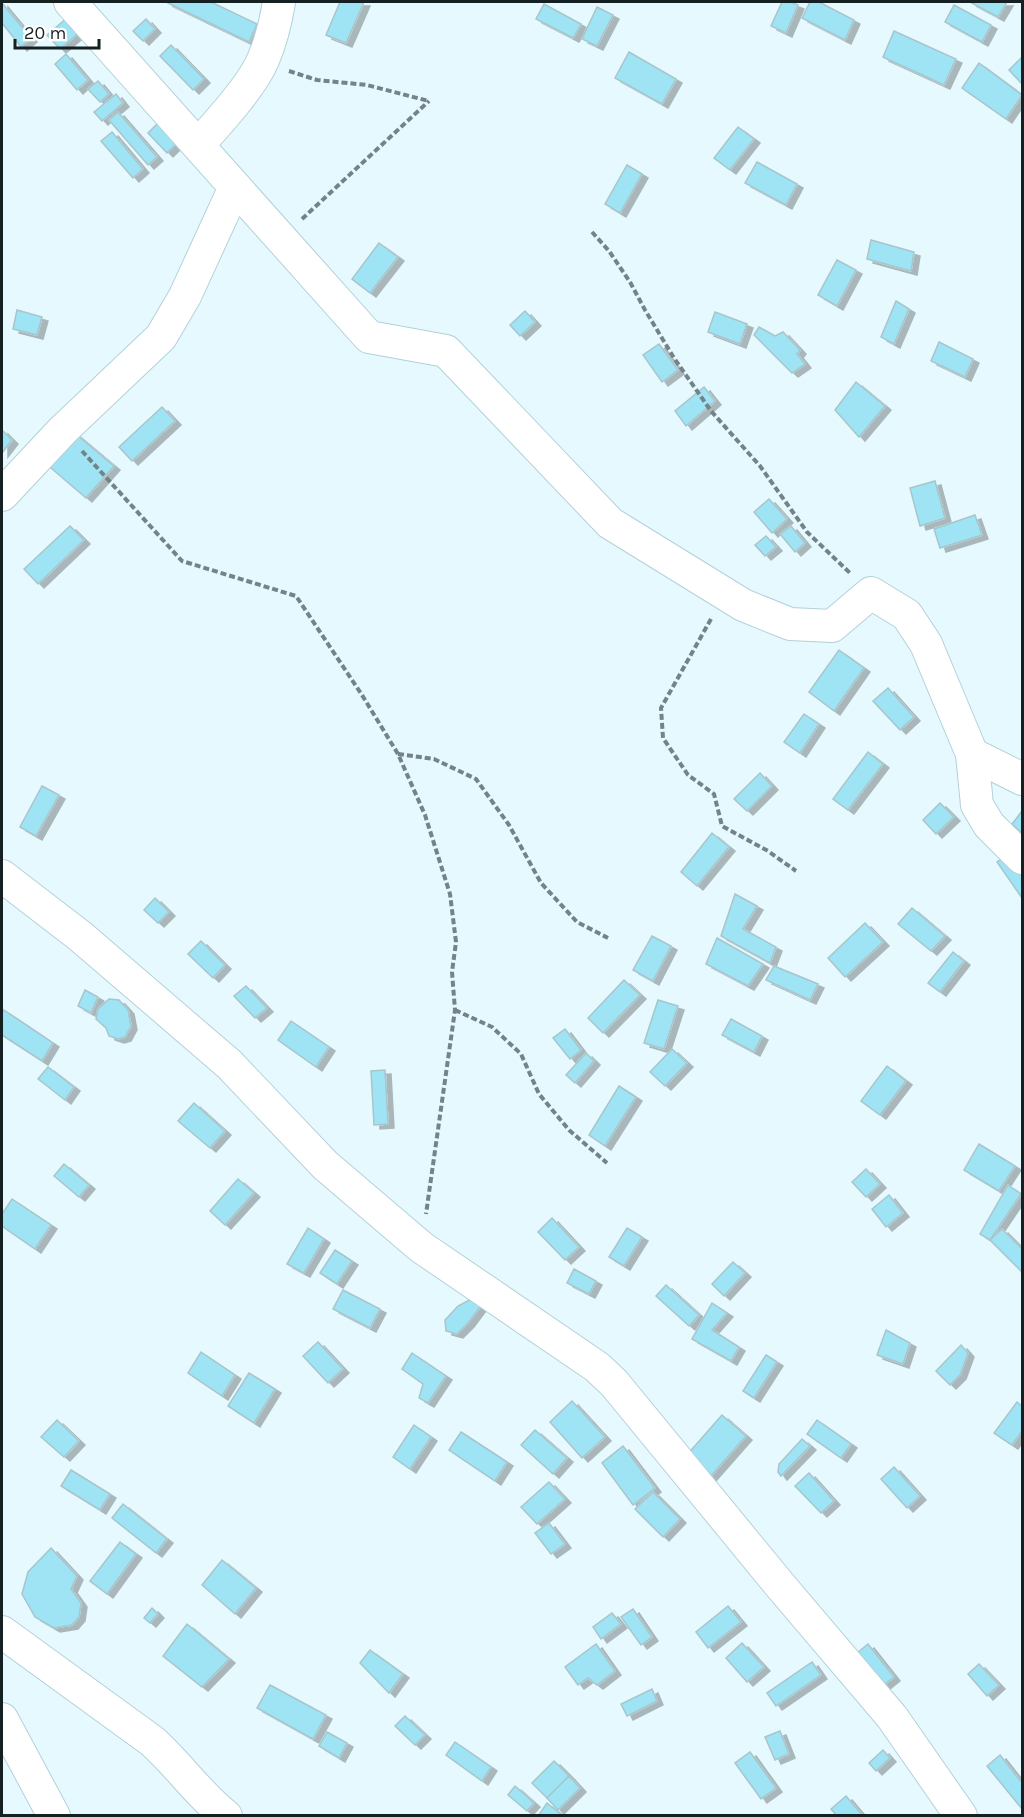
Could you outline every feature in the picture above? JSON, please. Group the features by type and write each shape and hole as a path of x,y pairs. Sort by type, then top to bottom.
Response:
{"street":[{"path":"70,2 369,337 446,351 610,523 743,605 790,624 832,626 871,593 907,615 926,644 972,754 977,804 989,825 1023,858"},
{"path":"198,145 226,113 262,62 276,20 279,2"},
{"path":"2,495 63,430 161,337 185,296 236,187"},
{"path":"972,754 1023,779"},
{"path":"2,876 80,936 229,1064 325,1165 421,1247 597,1367 614,1383 892,1717 961,1815"},
{"path":"2,1632 152,1741 167,1754 200,1793 226,1815"},
{"path":"2,1719 54,1815"}],"path":[{"path":"262,62 317,80 368,86 429,101 317,206 279,236"},
{"path":"592,232 609,250 674,358 711,411 760,466 807,532 871,593"},
{"path":"63,430 182,561 296,596 398,754 425,815 450,894 456,942 452,972 455,1010 421,1247"},
{"path":"720,590 713,615 661,708 663,738 688,775 714,794 722,826 768,851 796,871"},
{"path":"398,754 434,759 476,779 509,825 540,883 576,922 608,938"},
{"path":"455,1010 492,1028 522,1053 539,1094 569,1130 607,1163"}],"building":[{"path":"166,2 211,2 257,24 249,42"},
{"path":"340,2 364,2 346,43 326,35"},
{"path":"782,2 798,5 786,33 771,26"},
{"path":"810,2 819,2 854,20 845,40 802,18"},
{"path":"970,2 1007,2 998,17"},
{"path":"2,3 31,38 21,47 2,23"},
{"path":"544,4 581,24 573,38 536,19"},
{"path":"954,5 991,25 982,42 945,22"},
{"path":"597,7 613,15 597,46 582,39"},
{"path":"68,17 81,31 60,49 47,35"},
{"path":"146,19 155,29 143,41 133,31"},
{"path":"894,31 956,59 944,85 883,57"},
{"path":"171,45 204,79 193,90 160,56"},
{"path":"629,52 676,79 662,104 615,78"},
{"path":"66,54 88,80 77,90 55,64"},
{"path":"1022,57 1022,84 1009,70"},
{"path":"979,63 1022,95 1006,119 962,88"},
{"path":"98,81 109,94 100,102 88,89"},
{"path":"116,94 123,103 102,121 94,112"},
{"path":"118,112 157,157 148,165 109,120"},
{"path":"158,123 177,143 167,153 148,133"},
{"path":"738,127 754,139 730,170 714,158"},
{"path":"112,132 143,169 133,178 101,141"},
{"path":"757,162 797,184 786,205 745,183"},
{"path":"627,165 642,174 620,213 605,204"},
{"path":"871,240 914,252 911,271 867,259"},
{"path":"379,243 398,257 370,293 352,279"},
{"path":"837,260 856,270 837,306 818,295"},
{"path":"896,301 909,309 894,344 881,337"},
{"path":"17,310 42,317 37,335 13,329"},
{"path":"525,311 535,322 520,336 510,325"},
{"path":"715,312 747,324 740,344 708,332"},
{"path":"759,327 775,336 783,332 800,350 797,354 805,364 792,373 754,335"},
{"path":"939,342 973,359 965,377 931,361"},
{"path":"659,344 678,370 662,382 643,355"},
{"path":"856,382 885,406 859,437 835,410"},
{"path":"704,387 715,401 686,426 675,411"},
{"path":"162,407 175,421 132,461 119,447"},
{"path":"2,430 12,440 2,453"},
{"path":"71,430 114,466 86,498 44,462"},
{"path":"935,481 945,518 920,526 910,488"},
{"path":"769,499 787,519 772,533 754,512"},
{"path":"975,515 982,535 940,548 934,529"},
{"path":"70,526 84,540 38,584 24,569"},
{"path":"791,526 805,543 795,552 780,534"},
{"path":"766,536 776,547 765,556 755,545"},
{"path":"839,650 864,668 834,711 809,692"},
{"path":"888,688 914,717 900,730 873,701"},
{"path":"804,714 819,724 800,753 784,742"},
{"path":"868,752 883,764 848,810 833,799"},
{"path":"760,773 772,786 747,811 734,799"},
{"path":"42,786 59,795 36,836 20,827"},
{"path":"940,803 954,817 936,834 923,820"},
{"path":"1022,811 1022,833 1012,824"},
{"path":"712,833 729,847 697,886 681,872"},
{"path":"1012,852 1022,866 1022,898 997,862"},
{"path":"735,894 757,906 743,929 776,947 770,963 721,936"},
{"path":"155,898 169,912 158,923 144,910"},
{"path":"912,908 945,936 931,951 898,924"},
{"path":"865,923 883,942 845,977 828,958"},
{"path":"652,936 671,946 653,981 633,970"},
{"path":"717,938 763,964 748,986 706,964"},
{"path":"201,941 225,965 213,978 188,954"},
{"path":"953,952 964,961 940,992 928,983"},
{"path":"774,966 818,984 810,1000 766,980"},
{"path":"624,980 640,995 603,1033 588,1018"},
{"path":"246,986 267,1008 255,1018 234,996"},
{"path":"85,990 98,997 91,1013 78,1006"},
{"path":"109,999 119,1000 128,1010 131,1026 125,1037 118,1039 109,1036 106,1028 96,1019 98,1009"},
{"path":"658,1000 678,1006 664,1049 644,1043"},
{"path":"4,1010 53,1043 42,1061 2,1035"},
{"path":"731,1019 762,1036 754,1052 722,1035"},
{"path":"291,1021 329,1047 316,1067 278,1040"},
{"path":"565,1029 581,1050 570,1059 553,1038"},
{"path":"672,1049 687,1063 665,1086 650,1072"},
{"path":"586,1053 594,1061 575,1083 566,1075"},
{"path":"887,1066 906,1081 880,1115 861,1101"},
{"path":"48,1067 74,1087 65,1100 38,1079"},
{"path":"385,1070 388,1124 374,1125 371,1071"},
{"path":"619,1086 636,1097 605,1146 589,1135"},
{"path":"194,1103 225,1131 210,1148 178,1121"},
{"path":"979,1144 1015,1166 999,1191 964,1170"},
{"path":"64,1164 89,1185 79,1197 54,1176"},
{"path":"866,1169 880,1184 866,1197 852,1182"},
{"path":"238,1179 254,1193 225,1225 210,1211"},
{"path":"1008,1185 1021,1194 990,1240 980,1234"},
{"path":"889,1195 903,1213 886,1227 872,1209"},
{"path":"12,1199 51,1225 35,1249 2,1226 2,1214"},
{"path":"552,1218 579,1247 565,1260 538,1232"},
{"path":"308,1228 324,1239 304,1273 287,1264"},
{"path":"627,1228 642,1237 624,1266 609,1257"},
{"path":"1002,1229 1022,1249 1022,1272 990,1240"},
{"path":"335,1250 352,1261 337,1284 320,1273"},
{"path":"733,1262 745,1273 724,1296 712,1284"},
{"path":"574,1269 596,1281 589,1294 567,1283"},
{"path":"666,1285 699,1315 689,1326 656,1296"},
{"path":"343,1290 380,1309 370,1328 333,1309"},
{"path":"475,1297 480,1307 468,1323 457,1334 446,1331 445,1320 458,1306"},
{"path":"712,1303 727,1313 712,1330 739,1347 731,1361 692,1339"},
{"path":"886,1330 910,1343 903,1364 877,1355"},
{"path":"318,1342 343,1369 328,1383 303,1356"},
{"path":"961,1345 968,1353 960,1375 950,1385 936,1371"},
{"path":"201,1352 235,1375 222,1396 188,1373"},
{"path":"412,1353 446,1376 428,1403 419,1398 423,1384 402,1369"},
{"path":"766,1355 777,1362 754,1398 743,1391"},
{"path":"249,1373 275,1389 254,1423 228,1406"},
{"path":"572,1401 605,1437 582,1458 550,1422"},
{"path":"1017,1402 1022,1406 1022,1431 1012,1445 994,1433"},
{"path":"722,1415 746,1436 710,1477 686,1456"},
{"path":"57,1420 79,1441 64,1457 41,1437"},
{"path":"817,1420 851,1444 841,1458 807,1434"},
{"path":"414,1425 431,1437 410,1469 393,1457"},
{"path":"535,1430 567,1458 553,1474 521,1445"},
{"path":"461,1432 507,1462 495,1481 449,1450"},
{"path":"802,1439 810,1446 781,1476 778,1472 779,1464"},
{"path":"623,1446 655,1488 633,1505 602,1463"},
{"path":"894,1467 920,1496 907,1508 881,1479"},
{"path":"71,1470 110,1494 100,1510 61,1486"},
{"path":"809,1473 834,1501 821,1513 795,1486"},
{"path":"549,1482 565,1499 537,1524 521,1507"},
{"path":"653,1492 680,1519 663,1537 635,1509"},
{"path":"123,1504 167,1539 156,1553 112,1518"},
{"path":"549,1523 565,1544 551,1554 535,1533"},
{"path":"120,1542 136,1554 107,1594 90,1581"},
{"path":"51,1548 77,1576 71,1589 81,1603 79,1617 72,1625 54,1628 35,1617 22,1594 28,1572"},
{"path":"222,1560 256,1588 235,1614 202,1585"},
{"path":"728,1606 741,1622 708,1648 696,1632"},
{"path":"152,1608 158,1614 150,1623 144,1618"},
{"path":"633,1609 652,1637 641,1645 621,1617"},
{"path":"612,1613 621,1624 601,1639 593,1627"},
{"path":"187,1624 229,1659 202,1687 163,1656"},
{"path":"742,1643 764,1667 747,1682 726,1658"},
{"path":"596,1644 615,1671 597,1685 588,1678 578,1685 565,1667"},
{"path":"868,1644 894,1677 878,1690 852,1657"},
{"path":"370,1650 403,1674 389,1693 360,1663"},
{"path":"812,1662 821,1675 776,1706 767,1693"},
{"path":"979,1664 999,1685 987,1696 968,1674"},
{"path":"270,1685 326,1715 313,1739 257,1708"},
{"path":"652,1689 657,1701 627,1716 621,1704"},
{"path":"405,1716 425,1735 415,1745 395,1726"},
{"path":"780,1731 789,1754 775,1760 765,1737"},
{"path":"327,1732 347,1743 339,1758 319,1746"},
{"path":"455,1742 491,1767 482,1781 446,1755"},
{"path":"883,1750 890,1758 876,1771 869,1763"},
{"path":"750,1752 776,1788 761,1799 735,1763"},
{"path":"1000,1755 1022,1783 1022,1809 987,1766"},
{"path":"554,1761 569,1776 547,1798 532,1783"},
{"path":"569,1776 580,1788 558,1810 547,1798"},
{"path":"515,1786 534,1803 527,1811 508,1795"},
{"path":"846,1796 863,1816 837,1816 831,1809"},
{"path":"547,1803 563,1816 538,1816"}]}
